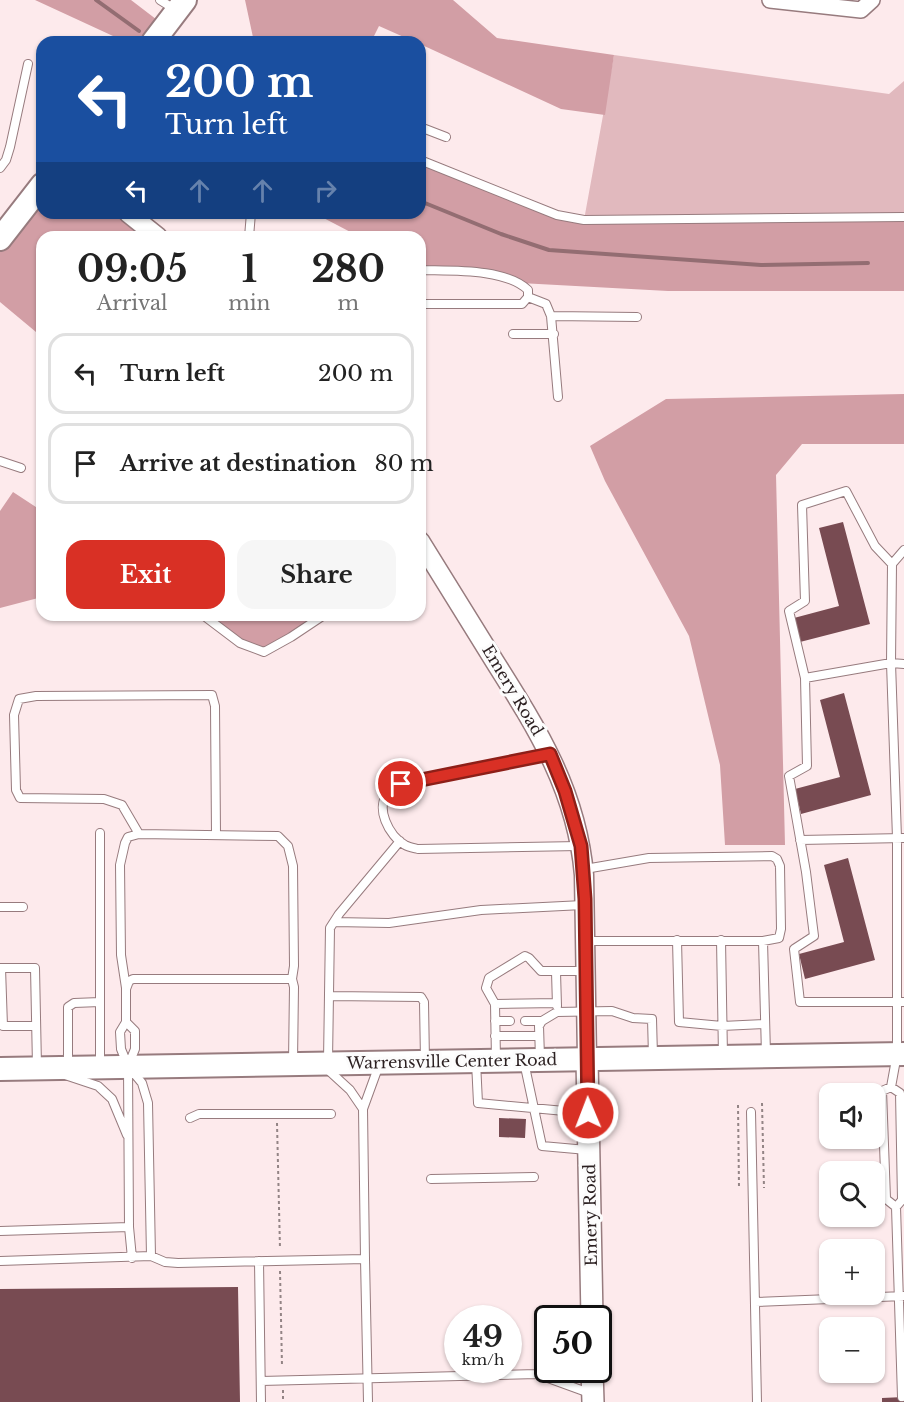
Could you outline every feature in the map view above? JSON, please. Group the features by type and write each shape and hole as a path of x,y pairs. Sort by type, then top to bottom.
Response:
{"main road":[{"path":"156,36 174,3"},
{"path":"0,238 36,193"},
{"name":"Warrensville Center Road","path":"0,1069 900,1054"},
{"name":"Emery Road","path":"587,1059 592,1305"},
{"path":"592,1383 593,1398"}],"street":[{"path":"770,0 866,5"},
{"path":"136,219 150,231"},
{"name":"Emery Road","path":"426,555 533,721 550,754 568,799 581,846 583,869 587,1059"}],"lane":[{"path":"0,168 6,160 10,147 28,64"},
{"path":"426,129 446,137"},
{"path":"426,162 557,215 584,220 904,217"},
{"path":"426,270 501,276 520,283 528,290 528,297 522,304 426,304"},
{"path":"528,297 546,304 551,316 558,397"},
{"path":"551,316 637,317"},
{"path":"513,334 554,334"},
{"path":"0,461 21,468"},
{"path":"892,564 875,546 846,491 802,505 805,601 789,611 804,678 807,766 789,776 814,936 794,949 800,1002 900,1002"},
{"path":"891,1087 900,1054 901,838 891,663 892,564 904,550"},
{"path":"211,621 240,644 264,652 315,621"},
{"path":"804,678 891,663 904,664"},
{"path":"139,834 122,805 104,799 20,798 16,790 15,715 19,699 36,696 212,695 215,706 216,834"},
{"path":"550,754 401,784 387,793 382,808 383,816 400,841 418,849 581,846"},
{"path":"100,833 100,1067"},
{"path":"151,1256 148,1103 142,1083 128,1066 121,1048 120,1032 126,1022 126,989 121,955 120,865 124,843 128,837 139,834 278,836 288,846 293,866 292,1064"},
{"path":"800,840 901,838"},
{"path":"363,1109 350,1090 324,1063 329,996 330,928 400,841"},
{"path":"583,869 650,858 772,856 777,859 780,866 781,929 779,938 763,941 586,941"},
{"path":"334,922 389,923 481,910 585,905"},
{"path":"0,907 23,907"},
{"path":"677,940 679,1022 722,1026 765,1024"},
{"path":"721,940 723,1057"},
{"path":"763,941 766,1056"},
{"path":"586,971 541,971 529,958 520,958 489,978 486,988 495,1004 495,1036 486,1060 478,1103 588,1113"},
{"path":"36,1026 3,1026 1,968 35,968 36,1026 52,1068 77,1081 98,1086 110,1097 129,1140"},
{"path":"556,972 557,1007 542,1021 532,1060 532,1107 542,1146 589,1150"},
{"path":"126,989 129,981 133,979 292,979"},
{"path":"329,996 421,997 424,1002 425,1061"},
{"path":"52,1068 68,1007 74,1003 100,1002"},
{"path":"495,1004 612,1011 633,1018 652,1019 653,1058"},
{"path":"495,1022 510,1021"},
{"path":"525,1021 542,1021"},
{"path":"126,1022 135,1031 135,1050 128,1066 129,1227 132,1258"},
{"path":"495,1036 539,1036"},
{"path":"368,1402 363,1109 380,1062"},
{"path":"891,1087 882,1091 885,1187 886,1199 896,1207"},
{"path":"891,1087 900,1093 902,1200 896,1207 901,1296 902,1397"},
{"path":"751,1112 757,1402"},
{"path":"190,1118 199,1114 331,1114"},
{"path":"431,1179 534,1177"},
{"path":"0,1230 129,1227"},
{"path":"0,1261 151,1256 165,1262 178,1263 365,1259"},
{"path":"259,1261 261,1402"},
{"path":"755,1302 901,1296"},
{"path":"261,1381 534,1374"},
{"path":"558,1383 593,1398"}],"path":[{"path":"762,1103 764,1188"},
{"path":"738,1106 739,1188"},
{"path":"277,1120 280,1249"},
{"path":"280,1271 282,1365"},
{"path":"283,1389 283,1402"}],"shaded area":[{"path":"35,0 131,0 165,26 158,36 113,36"},
{"path":"245,0 453,0 497,38 614,55 605,115 561,109 426,47 426,36 402,36 379,26 374,36 253,36"},
{"path":"614,55 889,94 904,81 904,217 584,220"},
{"path":"426,162 557,215 584,220 904,217 904,291 668,291 520,283 501,276 426,269 426,231 348,231 326,219 426,219"},
{"path":"36,193 36,219 136,219 150,231 36,231 36,332 0,302 0,239"},
{"path":"904,394 904,444 802,444 776,475 785,845 725,845 720,765 689,636 605,481 590,446 666,399"},
{"path":"13,492 36,507 36,599 0,608 0,511"},
{"path":"211,621 314,621 264,652 240,643"}],"building":[{"path":"843,522 870,624 800,642 794,618 839,606 819,528"},
{"path":"844,693 871,795 801,814 795,789 840,777 820,700"},
{"path":"848,858 875,960 805,979 799,954 844,942 824,865"},
{"path":"499,1118 526,1119 525,1138 499,1137"},
{"path":"238,1287 240,1402 0,1402 0,1289"},
{"path":"904,1397 904,1402 882,1402 882,1398"}],"waterway":[{"path":"96,0 139,31"},
{"path":"426,203 501,234 549,250 761,265 868,263"}],"route":[{"path":"401,784 550,754 576,823 581,846 585,899 588,1113"}]}
